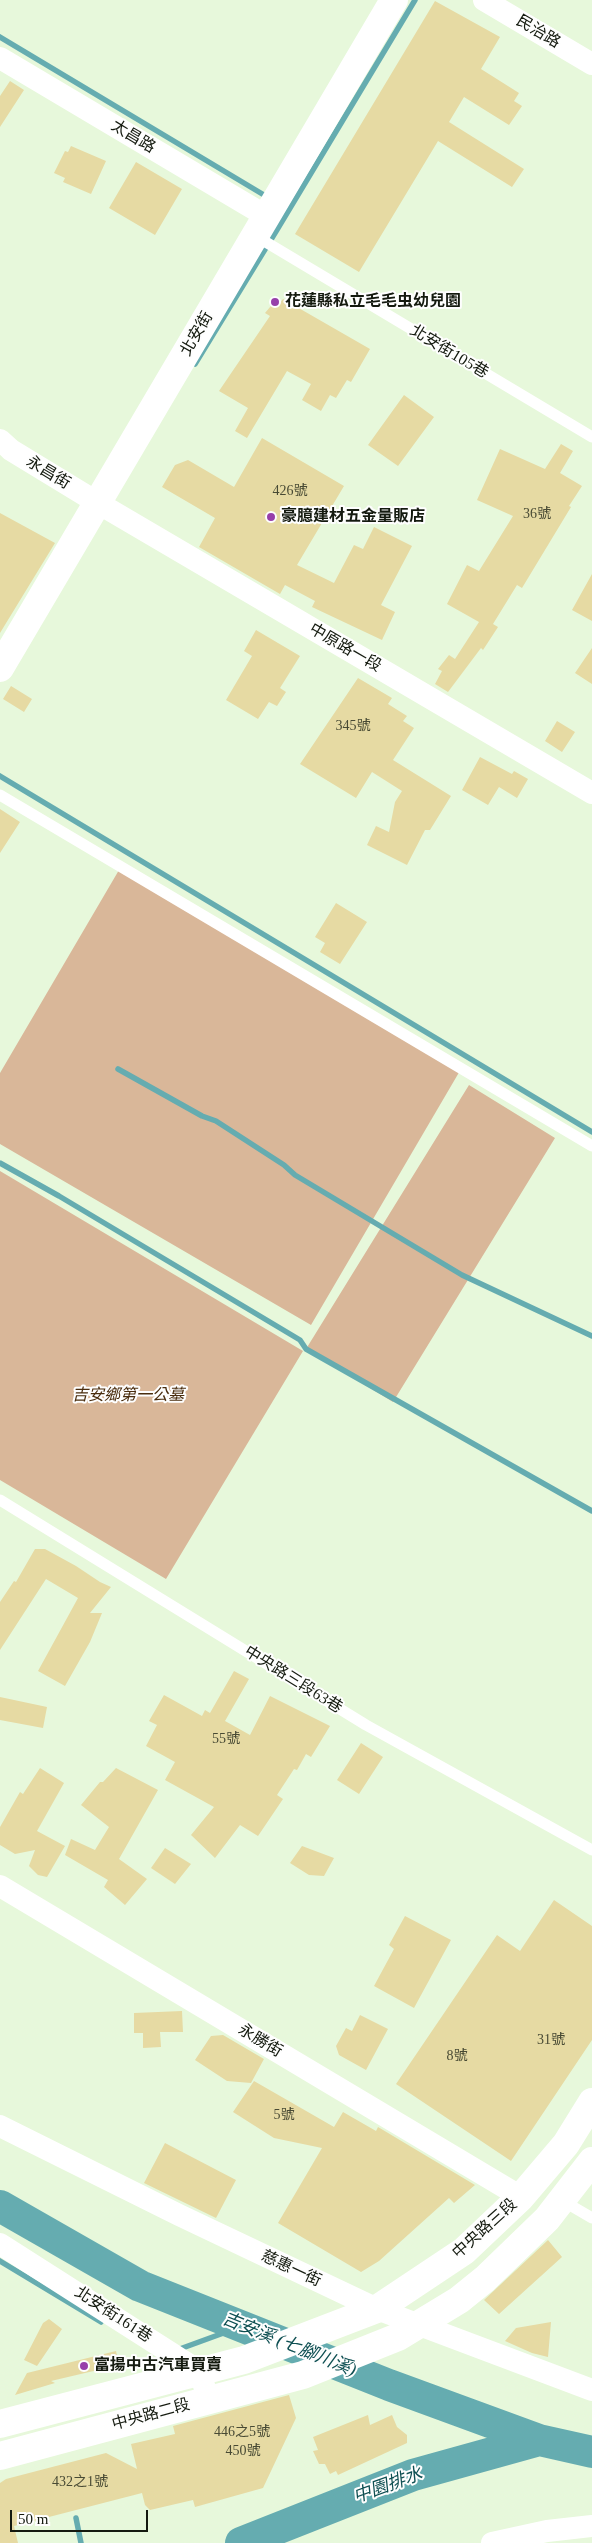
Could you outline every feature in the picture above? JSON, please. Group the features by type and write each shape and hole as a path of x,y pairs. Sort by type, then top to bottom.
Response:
{"street":[{"name":"北安街","path":"0,668 394,0"},
{"name":"民治路","path":"484,0 592,64"},
{"name":"太昌路","path":"0,58 260,225"},
{"name":"永昌街","path":"0,440 11,450 98,503"},
{"name":"中原路一段","path":"98,503 592,793"},
{"name":"永勝街","path":"0,1886 521,2197"},
{"name":"中央路三段","path":"244,2360 348,2322 377,2309 464,2251 521,2197 566,2144 592,2102"},
{"name":"慈惠一街","path":"0,2126 179,2215 377,2309 408,2332 592,2390"},
{"path":"408,2332 459,2300 484,2279 563,2201 592,2161"},
{"name":"北安街161巷","path":"0,2244 199,2371"},
{"name":"中央路二段","path":"0,2456 303,2375 408,2332"},
{"name":"中央路二段","path":"0,2424 244,2360"},
{"path":"199,2371 209,2400"},
{"path":"492,2543 544,2537 592,2526"}],"lane":[{"name":"北安街105巷","path":"260,225 592,438"},
{"path":"0,795 592,1146"},
{"name":"中央路三段63巷","path":"0,1500 366,1725 592,1850"},
{"path":"563,2201 592,2218"}],"green space":[{"path":"119,870 461,1069 311,1325 0,1144 0,1073"},
{"path":"469,1085 555,1138 393,1402 306,1349"},
{"name":"吉安鄉第一公墓","path":"0,1171 303,1351 166,1579 0,1480"}],"building":[{"path":"435,1 500,37 481,69 519,93 514,101 522,106 509,125 464,97 449,122 524,169 512,187 438,141 359,272 295,234"},
{"path":"10,81 24,90 0,127 0,96"},
{"path":"71,146 106,161 91,194 63,182 65,178 54,173 65,151 68,152"},
{"path":"136,162 182,189 155,235 109,208"},
{"path":"283,299 370,349 351,382 347,380 336,398 330,395 321,411 302,400 311,384 287,371 247,438 235,431 248,408 219,391 270,316 265,313 275,301 279,304"},
{"path":"404,395 434,417 398,466 368,445"},
{"path":"262,438 344,486 297,565 334,583 354,545 363,549 374,527 412,546 381,605 395,612 382,640 312,607 315,601 285,585 280,594 199,547 215,518 162,487 175,465 188,460 234,487"},
{"path":"561,444 573,451 560,473 582,486 522,588 517,585 493,624 498,627 483,650 481,648 448,692 435,684 442,671 438,669 449,655 455,659 479,622 447,604 467,565 479,571 513,516 477,500 500,449 545,469"},
{"path":"0,513 55,543 0,633"},
{"path":"592,574 592,621 572,610"},
{"path":"256,630 300,656 280,688 286,692 277,706 269,702 258,719 226,700 252,656 244,651"},
{"path":"592,648 592,684 575,673"},
{"path":"358,678 392,698 388,704 407,716 403,721 414,728 393,760 451,796 430,830 425,830 407,865 367,845 376,826 389,832 395,802 402,791 372,772 356,798 300,764"},
{"path":"11,686 32,699 24,712 3,699"},
{"path":"557,721 575,732 562,752 545,741"},
{"path":"480,757 512,774 514,771 528,779 517,798 499,787 488,805 462,790"},
{"path":"0,809 20,822 0,853"},
{"path":"336,903 367,922 340,964 320,952 325,943 315,937"},
{"path":"35,1549 45,1549 111,1587 90,1613 102,1613 90,1642 65,1686 38,1671 78,1598 46,1579 0,1650 0,1602 14,1581 16,1582"},
{"path":"234,1671 249,1679 225,1721 250,1735 270,1696 330,1726 311,1757 306,1754 297,1770 294,1769 277,1795 283,1799 258,1836 240,1825 215,1858 191,1835 214,1807 165,1780 175,1762 146,1746 157,1725 149,1721 164,1695 202,1716 205,1710 210,1713"},
{"path":"0,1697 47,1707 43,1728 0,1720"},
{"path":"361,1743 383,1757 359,1794 337,1780"},
{"path":"40,1768 64,1783 37,1831 65,1846 47,1877 38,1875 29,1866 35,1850 15,1854 0,1845 0,1827 20,1792 23,1794"},
{"path":"116,1768 158,1790 119,1859 147,1879 125,1905 104,1887 108,1880 65,1855 71,1839 95,1850 109,1827 81,1805 100,1782 103,1782"},
{"path":"302,1846 334,1858 324,1876 309,1875 290,1863"},
{"path":"165,1848 191,1864 175,1884 151,1868"},
{"path":"554,1900 592,1926 592,2040 511,2161 396,2084 497,1935 520,1951"},
{"path":"405,1916 451,1940 414,2008 374,1986 394,1949 389,1945"},
{"path":"182,2011 183,2032 160,2032 161,2047 143,2048 143,2033 134,2033 134,2013"},
{"path":"360,2015 388,2029 366,2070 339,2055 336,2046 346,2028 352,2031"},
{"path":"223,2035 264,2059 251,2083 227,2081 195,2060 211,2036"},
{"path":"254,2081 334,2127 343,2112 376,2131 378,2127 475,2185 454,2203 449,2198 379,2261 361,2272 278,2223 322,2148 274,2138 233,2112"},
{"path":"165,2143 236,2180 216,2218 144,2183"},
{"path":"548,2240 562,2257 499,2314 484,2300"},
{"path":"49,2319 62,2329 37,2366 24,2360 43,2323"},
{"path":"551,2322 548,2357 532,2353 505,2341 516,2328"},
{"path":"116,2351 119,2365 51,2381 55,2383 15,2395 27,2373"},
{"path":"289,2395 296,2418 263,2488 195,2507 193,2500 150,2510 145,2505 142,2493 14,2526 18,2543 0,2543 0,2483 6,2479 106,2453 137,2469 131,2444 175,2434 173,2426"},
{"path":"368,2415 370,2425 392,2415 397,2427 407,2435 407,2443 338,2475 336,2471 330,2474 325,2464 319,2464 313,2451 318,2450 313,2437"}],"waterway":[{"path":"275,233 415,0"},
{"path":"0,37 269,198"},
{"path":"195,364 275,233"},
{"path":"0,776 592,1132"},
{"path":"118,1069 202,1116 216,1121 284,1165 295,1175 462,1275 592,1336"},
{"path":"0,1163 59,1196 300,1340 306,1349 592,1511"},
{"name":"吉安溪 (七腳川溪)","path":"0,2206 140,2286 389,2385 539,2440 592,2452"},
{"path":"0,2261 101,2322"},
{"path":"177,2350 240,2327"},
{"name":"中園排水","path":"241,2543 413,2475 539,2440"},
{"path":"76,2518 81,2543"}],"place":[{"name":"花蓮縣私立毛毛虫幼兒園","path":"275,302"},
{"name":"豪臆建材五金量販店","path":"271,517"},
{"name":"富揚中古汽車買賣","path":"84,2366"}]}
